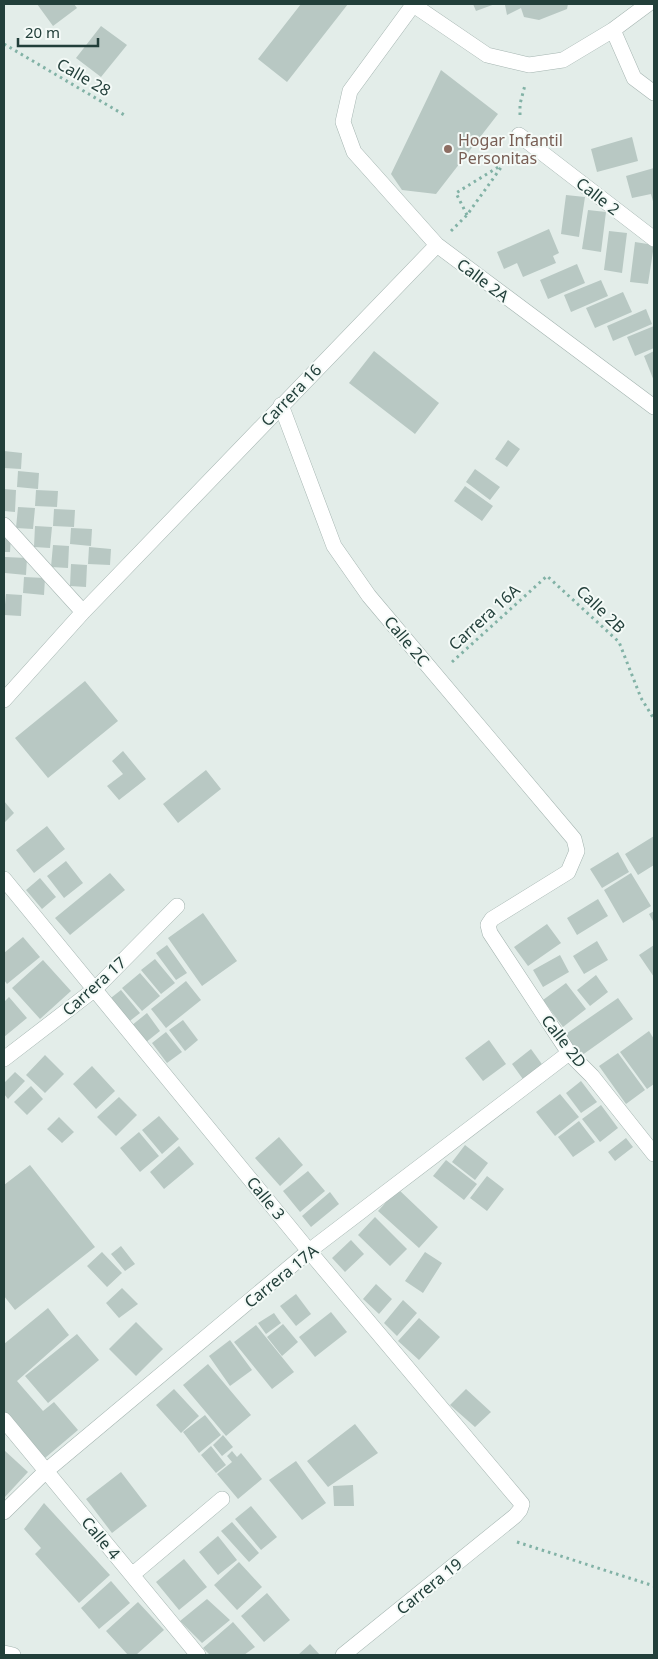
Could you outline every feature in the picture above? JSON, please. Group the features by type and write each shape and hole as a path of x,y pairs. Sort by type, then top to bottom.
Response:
{"street":[{"path":"413,4 487,55 529,65 563,60 613,30 648,4"},
{"name":"Calle 2A","path":"413,4 350,91 343,122 354,152 437,245 654,407"},
{"path":"613,30 634,78 654,93"},
{"name":"Calle 2","path":"519,135 654,240"},
{"name":"Carrera 16","path":"4,700 83,612 437,245"},
{"name":"Calle 2C","path":"281,405 334,546 369,596 574,839 578,851 568,872 492,920"},
{"path":"4,525 83,612"},
{"name":"Calle 3","path":"4,879 309,1251 518,1498 522,1504 515,1516"},
{"name":"Carrera 17","path":"4,1059 95,989 177,906"},
{"name":"Calle 2D","path":"492,920 488,925 493,940 569,1053 592,1076 654,1154"},
{"name":"Carrera 17A","path":"4,1512 46,1471 309,1251 569,1053"},
{"name":"Calle 4","path":"4,1420 198,1655"},
{"path":"132,1576 222,1499"},
{"name":"Carrera 19","path":"343,1655 515,1516"},
{"path":"4,1652 13,1655"}],"path":[{"name":"Calle 28","path":"4,44 126,116"},
{"path":"437,245 467,215 514,149 519,135 520,104 529,65"},
{"path":"467,215 456,192 503,165"},
{"name":"Carrera 16A","path":"436,676 547,576"},
{"name":"Calle 2B","path":"547,576 619,642 641,698 654,719"},
{"path":"493,1534 654,1586"}],"building":[{"path":"37,4 74,4 77,8 53,26"},
{"path":"301,4 348,4 287,82 258,59"},
{"path":"473,4 495,4 476,11"},
{"path":"568,4 567,9 539,20 524,17 521,8 507,15 505,5"},
{"path":"101,26 127,45 101,77 76,58"},
{"path":"441,70 498,114 436,194 402,190 391,174"},
{"path":"632,137 638,161 597,172 591,149"},
{"path":"654,168 654,205 651,194 632,198 626,176"},
{"path":"566,195 585,197 579,237 561,234"},
{"path":"588,210 606,212 601,252 582,249"},
{"path":"549,229 559,253 553,256 556,263 523,277 517,263 504,269 497,252"},
{"path":"609,231 627,233 622,273 604,270"},
{"path":"635,242 654,245 648,284 630,282"},
{"path":"577,264 585,283 548,299 540,280"},
{"path":"601,280 608,296 571,312 564,295"},
{"path":"623,292 632,312 595,328 586,308"},
{"path":"646,309 652,324 613,341 607,326"},
{"path":"654,326 654,348 635,356 627,337"},
{"path":"374,351 439,403 415,434 349,383"},
{"path":"654,351 654,381 644,356"},
{"path":"508,440 520,449 507,467 495,459"},
{"path":"4,451 22,453 21,469 4,468"},
{"path":"475,469 500,487 490,500 466,482"},
{"path":"18,471 39,473 38,489 17,487"},
{"path":"465,486 493,506 482,521 454,501"},
{"path":"4,489 16,490 15,512 4,511"},
{"path":"36,490 58,491 57,507 35,506"},
{"path":"18,507 35,508 33,529 16,528"},
{"path":"54,509 75,510 74,527 53,526"},
{"path":"35,526 52,527 50,548 34,547"},
{"path":"71,528 92,529 91,546 70,544"},
{"path":"4,535 11,536 10,552 4,552"},
{"path":"53,545 69,546 68,568 51,567"},
{"path":"89,547 111,549 110,565 88,564"},
{"path":"5,557 27,558 26,575 5,573"},
{"path":"71,564 87,565 86,587 70,586"},
{"path":"24,577 45,578 44,595 23,593"},
{"path":"6,594 22,595 21,616 4,615"},
{"path":"85,681 118,721 48,778 15,738"},
{"path":"123,751 146,779 119,800 107,786 123,774 112,761"},
{"path":"206,770 221,789 178,823 163,804"},
{"path":"4,801 14,813 4,823"},
{"path":"47,826 65,849 34,873 16,850"},
{"path":"654,836 654,865 638,875 625,854"},
{"path":"618,852 629,872 602,888 590,869"},
{"path":"66,861 83,883 64,898 47,876"},
{"path":"110,873 125,890 70,935 55,918"},
{"path":"631,873 651,906 623,923 604,890"},
{"path":"40,878 56,897 42,909 26,890"},
{"path":"598,899 608,916 577,935 567,918"},
{"path":"654,911 654,923 649,914"},
{"path":"203,913 237,961 202,986 168,938"},
{"path":"547,924 561,943 528,966 514,947"},
{"path":"23,937 40,957 7,984 4,980 4,953"},
{"path":"597,941 608,960 584,974 573,956"},
{"path":"167,945 187,973 176,980 156,953"},
{"path":"654,945 654,977 639,955"},
{"path":"560,955 569,972 543,987 533,970"},
{"path":"155,959 175,983 161,994 141,970"},
{"path":"43,960 71,991 40,1019 12,988"},
{"path":"140,973 160,996 142,1011 122,988"},
{"path":"596,975 608,992 590,1006 577,990"},
{"path":"186,981 201,1000 166,1028 151,1009"},
{"path":"566,983 586,1009 563,1027 543,1000"},
{"path":"121,990 140,1013 126,1024 107,1001"},
{"path":"9,997 27,1018 4,1037 4,1002"},
{"path":"618,998 633,1019 578,1058 563,1036"},
{"path":"147,1013 160,1031 145,1043 131,1026"},
{"path":"183,1020 198,1040 185,1051 169,1030"},
{"path":"649,1031 654,1039 654,1084 647,1089 620,1052"},
{"path":"166,1032 182,1052 167,1063 152,1043"},
{"path":"489,1040 506,1064 483,1081 465,1058"},
{"path":"531,1049 544,1067 525,1082 512,1064"},
{"path":"618,1053 645,1090 626,1104 599,1066"},
{"path":"45,1055 64,1074 45,1093 26,1075"},
{"path":"92,1066 115,1091 96,1109 73,1084"},
{"path":"15,1072 25,1081 8,1099 4,1094 4,1083"},
{"path":"581,1081 597,1102 581,1113 566,1093"},
{"path":"31,1086 43,1099 27,1115 14,1102"},
{"path":"560,1094 579,1117 555,1136 536,1112"},
{"path":"119,1097 137,1115 116,1136 97,1117"},
{"path":"601,1105 618,1128 600,1142 582,1119"},
{"path":"159,1116 179,1139 162,1154 142,1130"},
{"path":"59,1117 74,1132 62,1143 47,1129"},
{"path":"579,1121 595,1142 573,1157 558,1137"},
{"path":"139,1132 159,1156 140,1172 120,1148"},
{"path":"279,1137 303,1165 280,1186 255,1158"},
{"path":"626,1138 633,1147 615,1161 608,1152"},
{"path":"465,1145 488,1163 475,1180 452,1162"},
{"path":"179,1146 194,1164 164,1189 150,1172"},
{"path":"446,1160 477,1184 464,1200 433,1176"},
{"path":"30,1165 95,1247 15,1310 4,1296 4,1185"},
{"path":"308,1171 325,1191 300,1212 283,1191"},
{"path":"487,1176 504,1189 487,1211 470,1198"},
{"path":"398,1189 438,1227 419,1248 378,1211"},
{"path":"330,1192 339,1204 311,1227 302,1216"},
{"path":"375,1217 407,1249 390,1266 358,1235"},
{"path":"351,1240 364,1254 345,1272 332,1258"},
{"path":"121,1246 135,1264 125,1271 111,1254"},
{"path":"102,1252 122,1273 107,1287 87,1266"},
{"path":"425,1252 442,1263 423,1293 405,1281"},
{"path":"376,1284 392,1299 379,1314 363,1299"},
{"path":"122,1288 138,1304 119,1318 106,1303"},
{"path":"296,1294 311,1314 296,1326 280,1306"},
{"path":"403,1300 417,1313 397,1336 384,1323"},
{"path":"48,1308 69,1335 17,1381 43,1411 54,1402 78,1430 45,1458 4,1411 4,1344"},
{"path":"331,1312 347,1332 315,1357 299,1337"},
{"path":"274,1313 281,1323 266,1334 258,1323"},
{"path":"419,1318 440,1337 419,1360 398,1341"},
{"path":"136,1322 163,1349 136,1376 109,1349"},
{"path":"283,1324 298,1342 282,1356 267,1337"},
{"path":"256,1325 294,1372 272,1389 234,1342"},
{"path":"77,1334 99,1360 48,1403 25,1376"},
{"path":"230,1340 252,1370 230,1386 209,1356"},
{"path":"208,1364 251,1415 226,1436 183,1385"},
{"path":"174,1389 199,1416 181,1433 156,1405"},
{"path":"466,1389 491,1412 475,1427 450,1405"},
{"path":"205,1415 221,1435 199,1453 183,1432"},
{"path":"355,1424 378,1453 328,1487 307,1461"},
{"path":"223,1435 233,1447 222,1456 213,1445"},
{"path":"211,1446 226,1465 216,1473 201,1455"},
{"path":"4,1450 28,1472 4,1498"},
{"path":"232,1451 237,1457 241,1453 262,1479 238,1499 217,1474 232,1462 227,1456"},
{"path":"296,1461 326,1503 302,1520 269,1480"},
{"path":"121,1472 147,1506 112,1533 86,1499"},
{"path":"353,1485 354,1506 334,1506 333,1486"},
{"path":"44,1503 110,1575 79,1603 35,1554 41,1548 24,1529"},
{"path":"251,1506 277,1537 261,1550 235,1519"},
{"path":"232,1522 259,1553 249,1562 221,1531"},
{"path":"218,1536 237,1560 218,1575 199,1552"},
{"path":"184,1559 207,1587 179,1610 156,1582"},
{"path":"239,1562 262,1587 237,1610 214,1585"},
{"path":"111,1581 130,1603 99,1629 81,1608"},
{"path":"267,1593 290,1620 264,1642 241,1616"},
{"path":"207,1599 230,1620 202,1643 180,1621"},
{"path":"138,1602 164,1630 136,1655 128,1655 106,1631"},
{"path":"233,1622 255,1647 244,1655 210,1655 203,1648"},
{"path":"310,1644 320,1655 298,1655"}],"place":[{"name":"Hogar Infantil Personitas","path":"448,149"}]}
